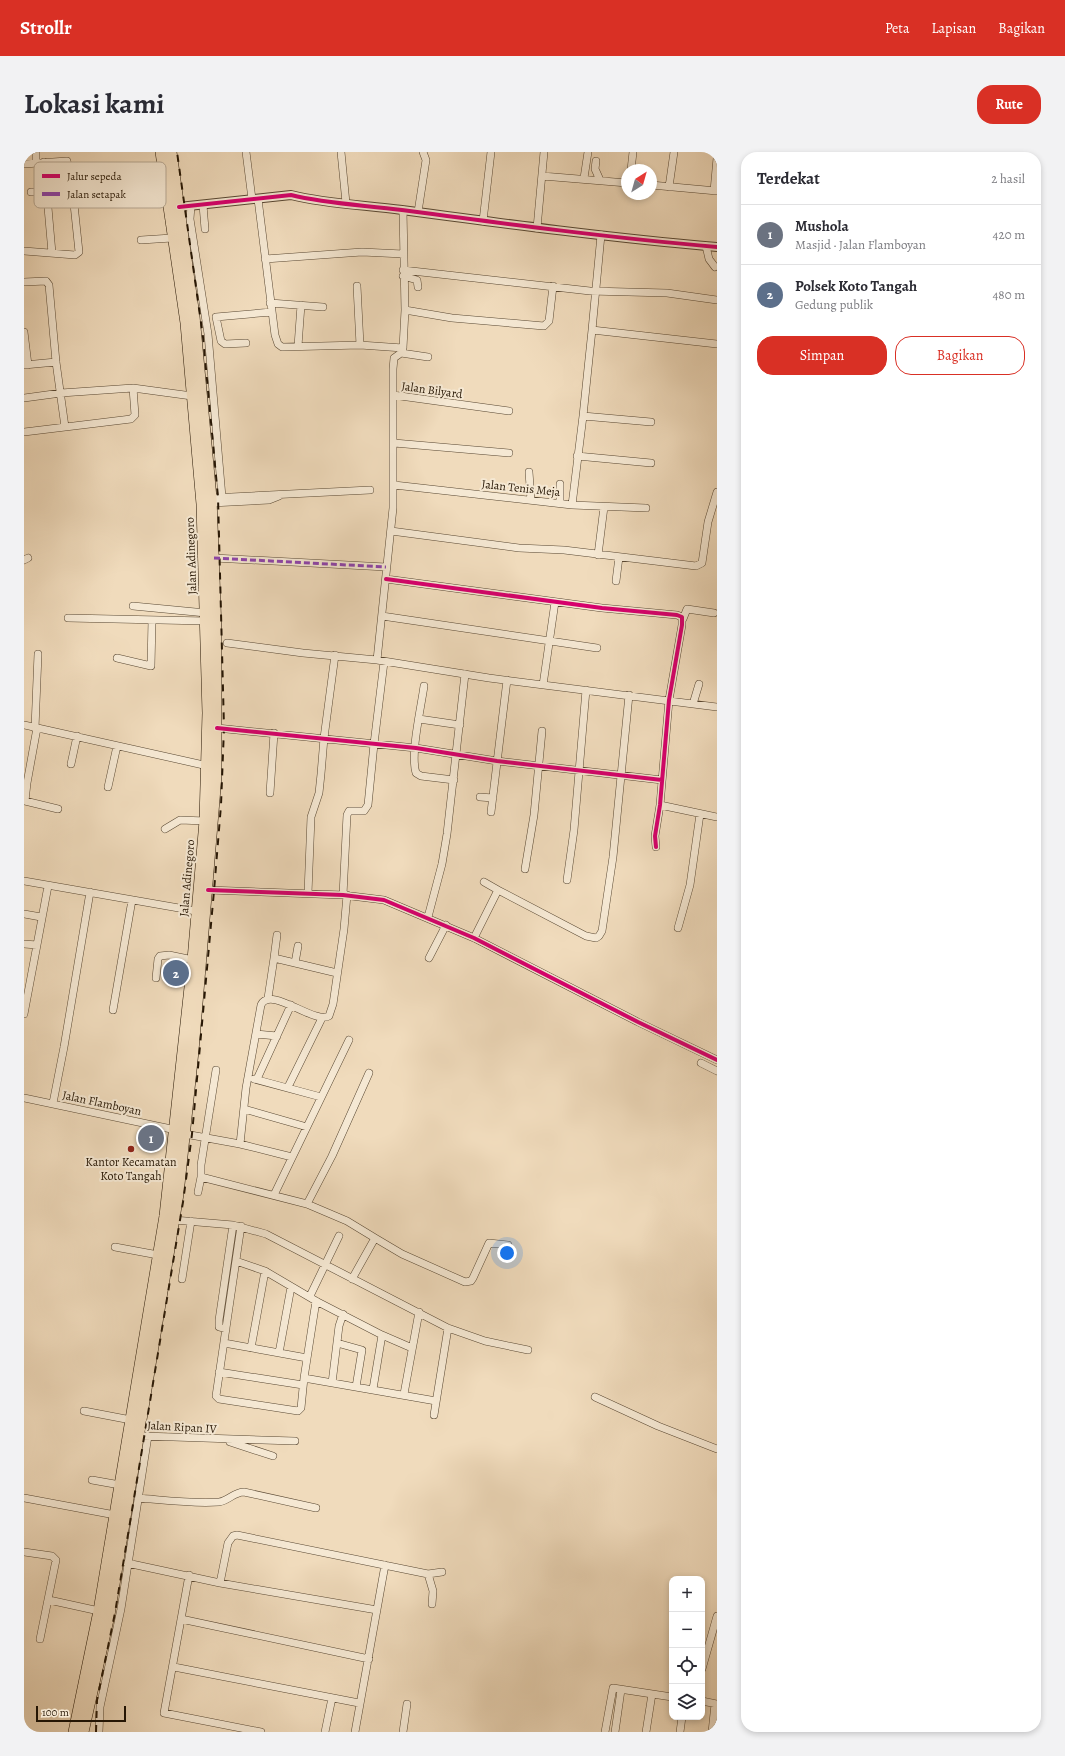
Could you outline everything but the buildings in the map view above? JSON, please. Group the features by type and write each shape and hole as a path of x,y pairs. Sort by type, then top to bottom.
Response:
{"highway":[{"name":"Jalan Adinegoro","path":"160,152 162,162"},
{"path":"74,1732 99,1612 131,1420 148,1351 174,1220 180,1132 208,890 216,776 217,728 211,632 215,499 194,316 180,207 171,152"},
{"name":"Jalan Adinegoro","path":"166,188 172,238 186,323 202,504 206,617 211,632"},
{"name":"Jalan Adinegoro","path":"180,1132 196,911 205,821 212,651"},
{"path":"150,1339 158,1255 180,1132"},
{"path":"83,1732 109,1615 143,1436 148,1351"}],"street":[{"path":"36,152 40,162 66,162"},
{"path":"62,152 62,161"},
{"path":"246,152 278,344 282,347 360,345 402,351 428,357"},
{"path":"341,152 346,203"},
{"path":"418,212 426,160 423,152"},
{"path":"483,221 491,152"},
{"path":"537,228 544,152"},
{"path":"584,178 588,152"},
{"path":"632,164 633,152"},
{"path":"669,187 674,152"},
{"path":"657,186 716,191 717,158"},
{"path":"596,161 595,169 600,180"},
{"path":"24,164 34,163"},
{"path":"542,176 584,178 621,182"},
{"path":"180,207 291,195 308,200 346,203 537,228 717,247"},
{"path":"203,205 205,229"},
{"path":"191,206 190,219 208,334 215,499"},
{"path":"48,208 52,253"},
{"path":"24,246 24,251 75,255 80,250 75,208"},
{"path":"268,998 291,1005 322,1018 328,1017 331,1013 337,973 345,895 346,815 349,811 364,811 368,807 381,661 382,616 391,531 394,485 394,358 402,351 405,310 403,273 403,210"},
{"path":"572,505 583,416 601,235"},
{"path":"142,240 172,238"},
{"path":"706,246 708,259 715,267"},
{"path":"265,259 362,252 403,254"},
{"path":"403,273 596,291 667,293 717,300"},
{"path":"403,273 417,280 418,287"},
{"path":"24,282 42,280 48,283 56,362 65,427"},
{"path":"357,286 360,345"},
{"path":"405,310 452,318 544,326 548,321 553,286"},
{"path":"270,303 323,307"},
{"path":"298,346 301,305"},
{"path":"246,343 225,344 221,342 216,317 272,312"},
{"path":"592,330 717,344"},
{"path":"24,332 26,365 56,362"},
{"path":"24,398 61,393 133,388 192,396"},
{"path":"24,432 131,420 135,415 133,388"},
{"name":"Jalan Bilyard","path":"393,395 509,411"},
{"path":"583,416 651,422"},
{"path":"394,443 509,453"},
{"path":"577,456 652,463"},
{"path":"529,472 531,500"},
{"path":"560,484 560,503"},
{"name":"Jalan Tenis Meja","path":"394,485 572,505 646,508"},
{"path":"215,499 269,500 281,495 370,490"},
{"path":"391,531 519,548 564,550 696,566 701,565 708,522 717,492"},
{"path":"215,499 235,499"},
{"path":"598,555 604,507"},
{"path":"616,581 619,557"},
{"path":"214,558 386,568"},
{"path":"386,579 555,602 677,615 682,619"},
{"path":"543,685 548,641 555,602"},
{"path":"133,606 206,617"},
{"path":"656,847 655,836 660,805 669,700 682,619 687,609 714,613"},
{"path":"382,616 597,648"},
{"path":"68,618 152,620 206,617"},
{"path":"117,658 151,666 152,620"},
{"path":"226,643 303,653 335,655 543,685 717,707"},
{"path":"38,654 36,728 25,801 58,809"},
{"path":"308,893 311,818 319,793 324,738 335,655"},
{"path":"428,917 444,855 454,780 465,674"},
{"path":"491,812 507,680"},
{"path":"693,704 699,684"},
{"path":"424,686 414,766 417,775 454,780"},
{"path":"567,880 574,830 586,690"},
{"path":"484,882 586,936 598,938 602,931 610,877 629,695"},
{"path":"419,719 460,724"},
{"path":"24,725 208,766"},
{"path":"217,728 416,748 497,761 662,780"},
{"path":"525,869 533,820 542,731"},
{"path":"270,793 274,733"},
{"path":"71,764 77,736"},
{"path":"108,787 117,746"},
{"path":"480,797 493,798"},
{"path":"660,805 717,817"},
{"path":"678,928 690,885 700,814"},
{"path":"165,829 180,820 205,821"},
{"path":"24,881 196,911"},
{"path":"24,1014 48,886"},
{"path":"208,890 345,895 384,900 428,917 474,938 638,1022 717,1060"},
{"path":"474,938 498,890"},
{"path":"52,1103 64,1047 90,892"},
{"path":"113,1010 132,900"},
{"path":"24,914 41,917"},
{"path":"429,958 446,925"},
{"path":"240,1144 244,1109 261,1005 264,1000 268,998 277,935"},
{"path":"24,944 36,945"},
{"path":"295,963 298,946"},
{"path":"156,978 158,959 160,956 169,955 193,960"},
{"path":"274,958 337,973"},
{"path":"257,1079 291,1005"},
{"path":"288,1087 322,1018"},
{"path":"256,1034 277,1036"},
{"path":"274,1195 349,1040"},
{"path":"701,1063 717,1071"},
{"path":"198,1192 216,1070"},
{"path":"307,1204 332,1156 369,1073"},
{"path":"249,1078 322,1096"},
{"name":"Jalan Flamboyan","path":"24,1098 180,1132 206,1136 292,1157"},
{"path":"244,1109 307,1127"},
{"path":"201,1177 307,1204 346,1221 402,1254 465,1282 471,1281 473,1278 489,1243 508,1245"},
{"path":"174,1220 233,1224 273,1237 448,1328 485,1341 528,1350"},
{"path":"182,1279 192,1221"},
{"path":"226,1329 219,1327 219,1320 233,1224"},
{"path":"241,1226 216,1395 219,1399 298,1411 301,1408 313,1299 325,1264 339,1236"},
{"path":"352,1279 375,1238"},
{"path":"115,1246 158,1255"},
{"path":"236,1261 265,1271 291,1288 382,1335 412,1348"},
{"path":"252,1348 265,1271"},
{"path":"279,1353 291,1288"},
{"path":"404,1394 419,1312"},
{"path":"332,1383 339,1326 343,1314"},
{"path":"434,1415 448,1328"},
{"path":"373,1390 382,1335"},
{"path":"224,1343 307,1358"},
{"path":"337,1343 362,1350 356,1387"},
{"path":"219,1372 303,1382 332,1383 404,1394 436,1401"},
{"path":"595,1397 658,1426 717,1449"},
{"path":"84,1411 131,1420"},
{"path":"99,1732 100,1707 121,1609 138,1498 143,1436"},
{"name":"Jalan Ripan IV","path":"143,1436 224,1440 295,1441"},
{"name":"Jalan Ripan IV","path":"224,1440 273,1456"},
{"path":"92,1480 120,1485"},
{"path":"138,1498 217,1502 227,1500 237,1492 244,1492 316,1508"},
{"path":"24,1498 115,1515"},
{"path":"220,1583 228,1543 232,1536 237,1535 428,1574 442,1572"},
{"path":"24,1552 52,1556 55,1558 49,1600 40,1639"},
{"path":"127,1563 189,1575 220,1583 377,1610"},
{"path":"355,1732 385,1565"},
{"path":"428,1574 433,1591 432,1604"},
{"path":"189,1575 174,1667 164,1713 261,1732"},
{"path":"49,1600 99,1612"},
{"path":"705,1658 717,1616"},
{"path":"181,1619 368,1659"},
{"path":"174,1667 359,1704"},
{"path":"605,1732 613,1688 669,1697"},
{"path":"615,1732 621,1690"},
{"path":"646,1732 652,1694"},
{"path":"325,1732 332,1698"},
{"path":"705,1702 716,1704 712,1732"},
{"path":"403,1732 406,1704"},
{"path":"680,1732 682,1720"}],"railway":[{"path":"96,1732 97,1700 115,1613 183,1202 192,1134 221,805 224,728 218,497 203,337 177,152"}],"marked path":[{"path":"214,558 386,567"}],"cycle path":[{"path":"179,207 291,195 332,202 560,230 717,247"},
{"path":"386,579 602,608 677,615 682,617 682,625 669,700 660,805 655,836 656,847"},
{"path":"217,728 416,748 497,761 662,780"},
{"path":"208,890 343,895 384,900 474,938 638,1022 717,1060"}],"place":[{"name":"Polsek Koto Tangah","path":"176,973"},
{"name":"Mushola","path":"151,1138"},
{"name":"Kantor Kecamatan Koto Tangah","path":"131,1149"}]}
